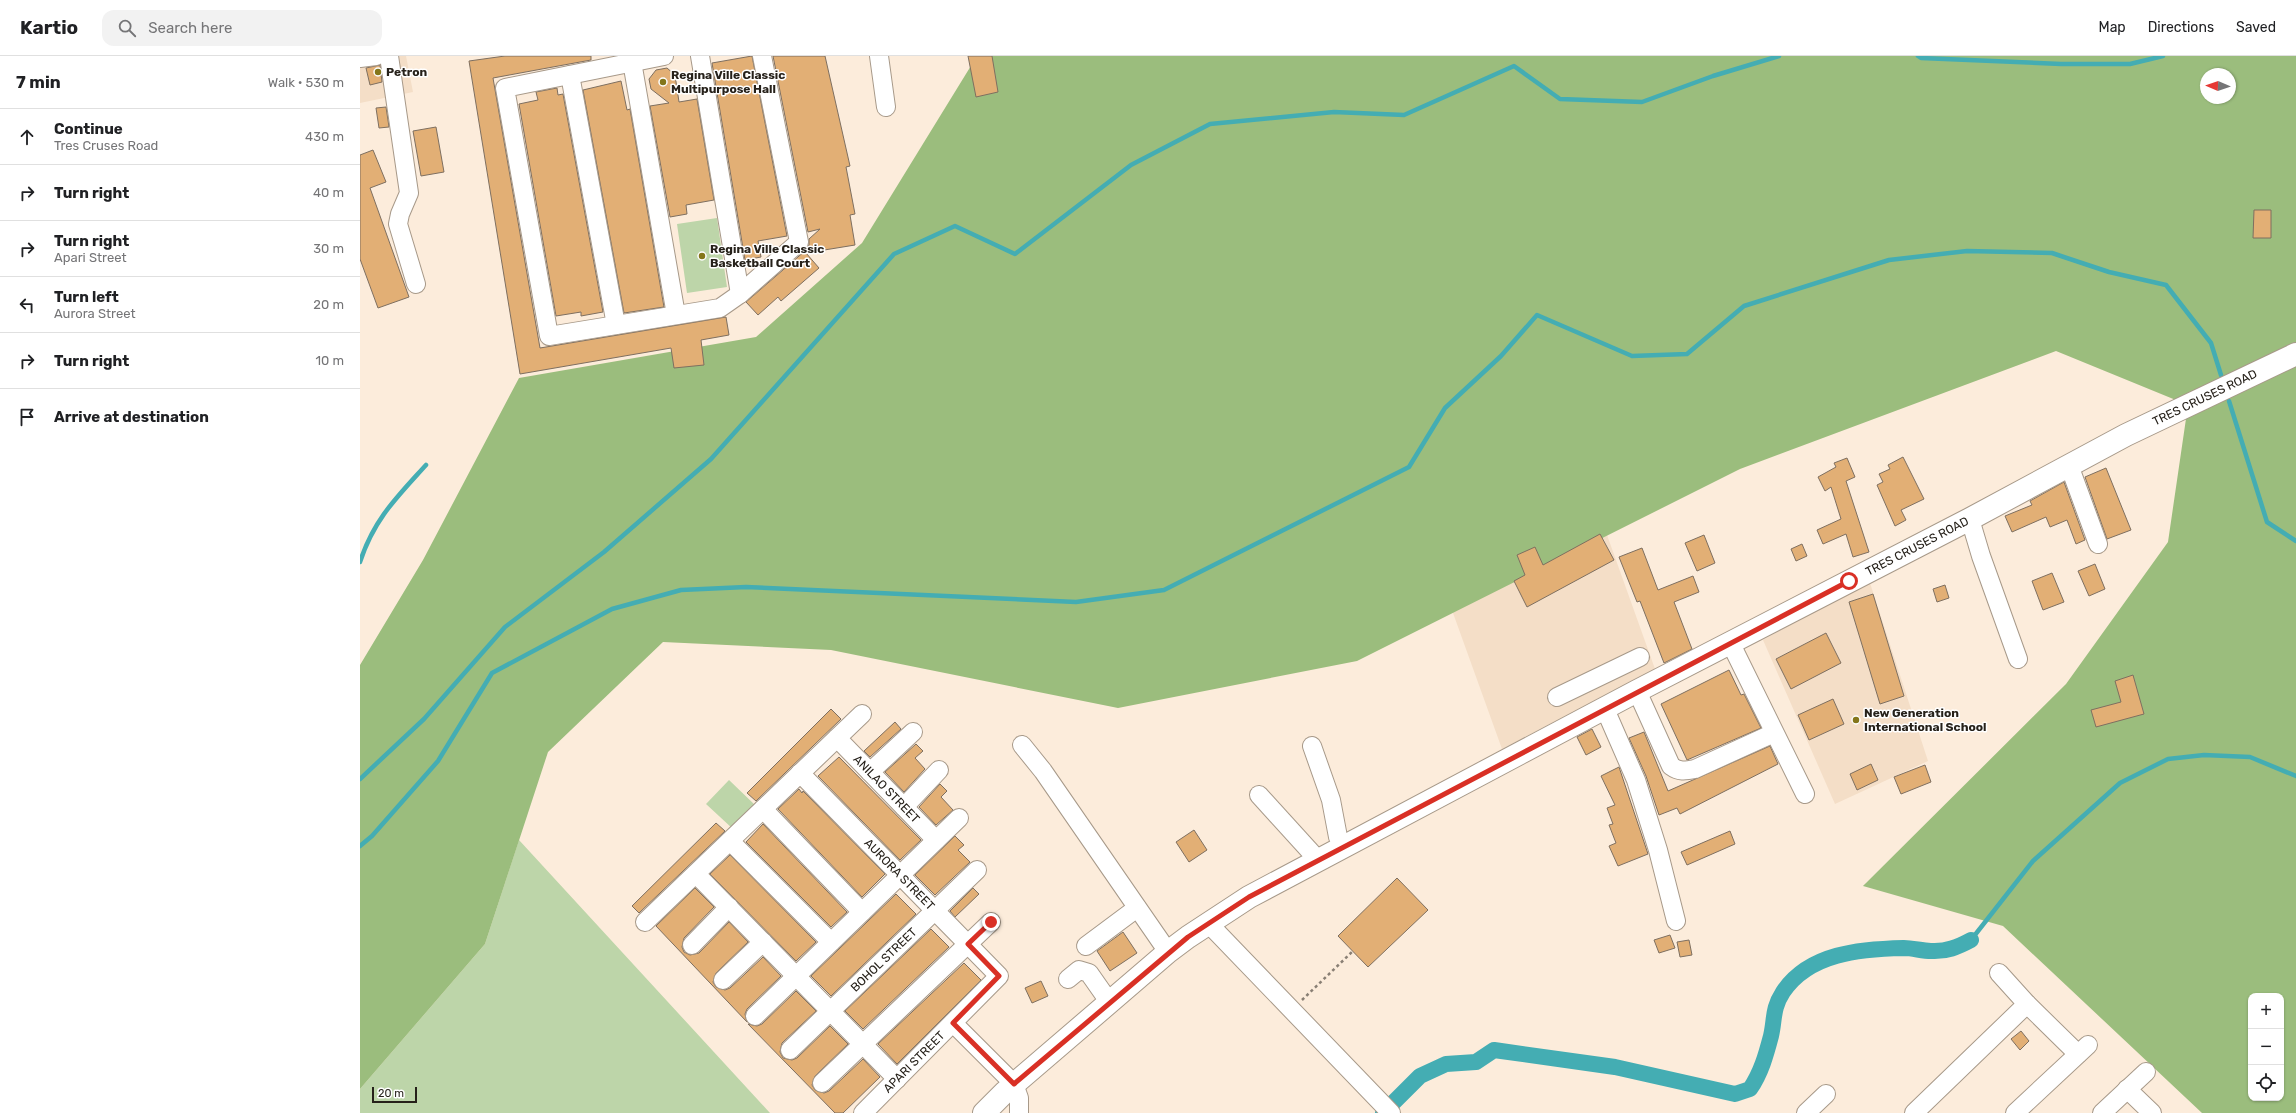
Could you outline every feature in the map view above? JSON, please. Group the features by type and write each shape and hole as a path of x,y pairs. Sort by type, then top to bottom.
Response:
{"main road":[{"name":"TRES CRUSES ROAD","path":"984,1113 1009,1088 1168,952 1208,923 1249,897 1605,709 1636,691 1731,644 1970,519 2126,435 2296,354"}],"street":[{"path":"360,58 376,56"},
{"path":"388,56 409,192 400,214 398,224 416,284"},
{"path":"664,56 631,60 570,75 505,88 550,336 720,308 740,294 799,242 762,56"},
{"path":"700,56 740,294"},
{"path":"879,56 886,107"},
{"path":"631,60 676,315"},
{"path":"570,75 616,324"},
{"path":"2069,465 2098,544"},
{"path":"1970,519 1981,556 2018,659"},
{"path":"1731,644 1774,734 1805,794"},
{"path":"1557,697 1640,657"},
{"path":"1636,691 1671,766 1676,770 1684,772 1695,769 1774,734"},
{"path":"1605,709 1636,780 1658,850 1676,920"},
{"path":"645,922 862,714"},
{"path":"870,772 912,732"},
{"name":"ANILAO STREET","path":"837,738 936,840"},
{"path":"1022,745 1043,771 1168,952"},
{"path":"1312,746 1331,800 1338,837 1343,847"},
{"path":"904,806 939,770"},
{"name":"AURORA STREET","path":"800,773 999,976"},
{"path":"1258,795 1319,861"},
{"path":"763,810 862,912"},
{"path":"755,1016 959,818"},
{"path":"730,841 831,942"},
{"name":"BOHOL STREET","path":"790,1050 977,870"},
{"path":"696,874 897,1079"},
{"path":"692,944 729,907"},
{"path":"1086,946 1137,908"},
{"path":"822,1083 991,922"},
{"path":"1208,923 1391,1113"},
{"path":"723,980 763,942"},
{"path":"1068,979 1079,970 1089,973 1110,1003"},
{"path":"1999,973 2027,1004 2083,1050 2015,1113"},
{"name":"APARI STREET","path":"863,1113 999,976"},
{"path":"1914,1113 2027,1004"},
{"path":"949,1026 1019,1098 1019,1113"},
{"path":"2102,1113 2146,1072"},
{"path":"2127,1089 2152,1113"},
{"path":"1806,1113 1826,1094"}],"path":[{"path":"1292,1010 1353,951"}],"shaded area":[{"path":"360,56 406,56 413,92 360,103"},
{"path":"1597,507 1655,669 1502,749 1444,588"},
{"name":"New Generation International School","path":"1869,580 1928,761 1835,804 1763,640"}],"green space":[{"path":"977,56 2296,56 2296,1113 2202,1113 2003,926 1863,886 2066,684 2168,542 2188,405 2056,351 1740,469 1357,661 1118,708 831,650 663,642 548,752 485,944 360,1089 360,665 423,560 519,378 756,337 862,243"},
{"name":"Regina Ville Classic Basketball Court","path":"717,218 727,287 687,293 677,224"},
{"path":"729,780 755,805 733,829 706,804"},
{"path":"519,840 770,1113 360,1113 360,1089 485,944"}],"building":[{"path":"505,56 591,56 591,60 493,78 540,348 726,317 729,335 701,340 704,365 674,368 671,348 520,374 469,61"},
{"path":"752,56 787,236 758,241 761,257 745,260 712,63"},
{"path":"773,56 825,56 850,166 846,167 855,214 850,215 855,245 806,253 819,268 781,301 778,297 758,315 746,302 806,250 809,245 809,239 820,229 808,232"},
{"path":"968,56 992,56 998,92 976,97"},
{"path":"380,65 382,82 370,85 366,68"},
{"path":"667,68 675,75 679,102 697,99 714,200 686,205 687,214 670,217 650,106 669,103 651,89 649,79 656,70"},
{"path":"621,81 627,110 630,109 664,307 624,313 583,90"},
{"path":"557,88 558,95 563,94 603,312 581,316 581,312 556,316 519,104 538,100 536,92"},
{"path":"386,107 389,127 379,128 376,108"},
{"path":"436,127 444,172 421,176 413,131"},
{"path":"373,150 386,182 370,188 409,297 378,308 360,259 360,155"},
{"path":"2254,210 2271,210 2271,238 2253,238"},
{"path":"1903,457 1924,499 1901,510 1906,520 1895,526 1877,485 1883,482 1879,474 1890,469 1888,465"},
{"path":"1847,458 1855,477 1846,481 1869,552 1853,557 1846,534 1823,544 1817,530 1841,519 1831,487 1825,491 1818,477 1836,467 1834,463"},
{"path":"2106,468 2131,530 2107,539 2085,477"},
{"path":"2064,482 2085,540 2076,544 2067,520 2050,527 2046,517 2012,532 2005,516 2032,505 2030,501"},
{"path":"1600,534 1614,560 1527,607 1514,581 1525,575 1517,555 1535,547 1543,565"},
{"path":"1704,535 1715,563 1697,571 1685,543"},
{"path":"1802,544 1807,556 1796,561 1791,549"},
{"path":"1642,548 1658,590 1693,576 1699,592 1674,602 1692,649 1664,663 1640,601 1637,602 1619,557"},
{"path":"2095,564 2105,589 2089,596 2078,571"},
{"path":"2052,573 2064,602 2043,610 2032,581"},
{"path":"1945,585 1949,598 1937,602 1933,589"},
{"path":"1873,594 1904,696 1880,704 1849,602"},
{"path":"1826,633 1841,663 1791,689 1776,659"},
{"path":"1729,670 1741,695 1744,694 1761,728 1687,760 1661,704"},
{"path":"2133,675 2144,714 2096,727 2091,710 2121,702 2115,681"},
{"path":"1833,699 1844,724 1809,740 1798,715"},
{"path":"831,709 841,719 756,801 747,793"},
{"path":"895,722 901,729 870,757 864,751"},
{"path":"1592,729 1601,747 1586,755 1577,737"},
{"path":"1644,732 1668,791 1770,746 1778,764 1680,814 1677,808 1659,815 1646,776 1629,738"},
{"path":"916,744 923,751 915,758 925,769 904,792 885,772"},
{"path":"839,757 921,840 900,860 818,776"},
{"path":"1871,764 1878,780 1857,790 1850,774"},
{"path":"1925,765 1931,782 1901,794 1894,777"},
{"path":"1619,767 1648,854 1618,866 1609,846 1616,843 1609,825 1613,824 1607,808 1615,805 1601,776"},
{"path":"940,784 947,791 941,797 953,810 936,825 919,807"},
{"path":"799,789 802,793 803,791 885,874 862,897 778,809"},
{"path":"716,823 725,831 639,913 632,906"},
{"path":"763,824 847,912 831,927 746,842"},
{"path":"1194,830 1207,850 1189,862 1176,842"},
{"path":"1730,831 1735,844 1687,865 1681,852"},
{"path":"955,836 964,845 958,850 970,862 935,895 915,875"},
{"path":"730,855 816,942 796,961 710,874"},
{"path":"1397,878 1428,910 1368,967 1338,936"},
{"path":"695,888 714,907 684,938 682,947 684,952 690,955 699,953 729,922 748,942 716,973 713,982 716,987 725,990 730,988 763,957 781,976 747,1009 745,1014 747,1022 656,926"},
{"path":"973,888 979,894 955,917 950,911"},
{"path":"896,894 916,914 831,996 811,976"},
{"path":"931,929 949,947 863,1029 845,1011"},
{"path":"1123,932 1137,953 1110,971 1097,951"},
{"path":"1670,935 1675,948 1659,953 1654,940"},
{"path":"1689,940 1692,955 1680,957 1677,942"},
{"path":"964,963 981,980 897,1064 878,1044"},
{"path":"1041,981 1048,996 1032,1003 1025,988"},
{"path":"796,991 816,1011 782,1043 780,1052 783,1058 792,1060 797,1058 830,1026 848,1044 815,1076 812,1085 815,1090 824,1093 829,1091 863,1059 880,1077 843,1113 835,1113 748,1024 757,1026 762,1024"},
{"path":"2021,1031 2029,1041 2020,1050 2011,1039"}],"waterway":[{"path":"360,779 424,719 505,627 604,552 711,459 894,254 955,226 1015,254 1131,165 1210,124 1334,112 1404,115 1514,66 1560,99 1642,102 1713,76 1779,56"},
{"path":"1918,56 1921,58 2061,64 2130,64 2163,56"},
{"path":"360,846 372,836 438,761 492,673 612,609 681,590 746,587 1076,602 1164,590 1409,467 1445,408 1501,356 1537,315 1632,356 1687,354 1744,306 1889,260 1967,251 2052,253 2109,272 2166,285 2211,343 2221,375"},
{"path":"2229,401 2267,522 2296,541"},
{"path":"360,562 372,533 387,509 426,465"},
{"path":"1971,940 2033,861 2120,783 2168,759 2204,755 2250,757 2296,776"},
{"path":"1383,1113 1420,1076 1446,1064 1476,1062 1494,1050 1615,1067 1735,1094 1750,1089 1754,1083 1767,1050 1771,1036 1775,1009 1779,998 1794,979 1807,969 1821,961 1853,952 1904,948 1942,951 1957,947 1971,940"}],"place":[{"name":"Petron","path":"378,72"},
{"name":"Regina Ville Classic Multipurpose Hall","path":"663,82"},
{"name":"Regina Ville Classic Basketball Court","path":"702,256"},
{"name":"New Generation International School","path":"1856,720"}],"route":[{"path":"991,922 968,944 999,976 953,1023 1014,1084 1168,952 1208,923 1249,897 1605,709 1636,691 1731,644 1849,581"}]}
